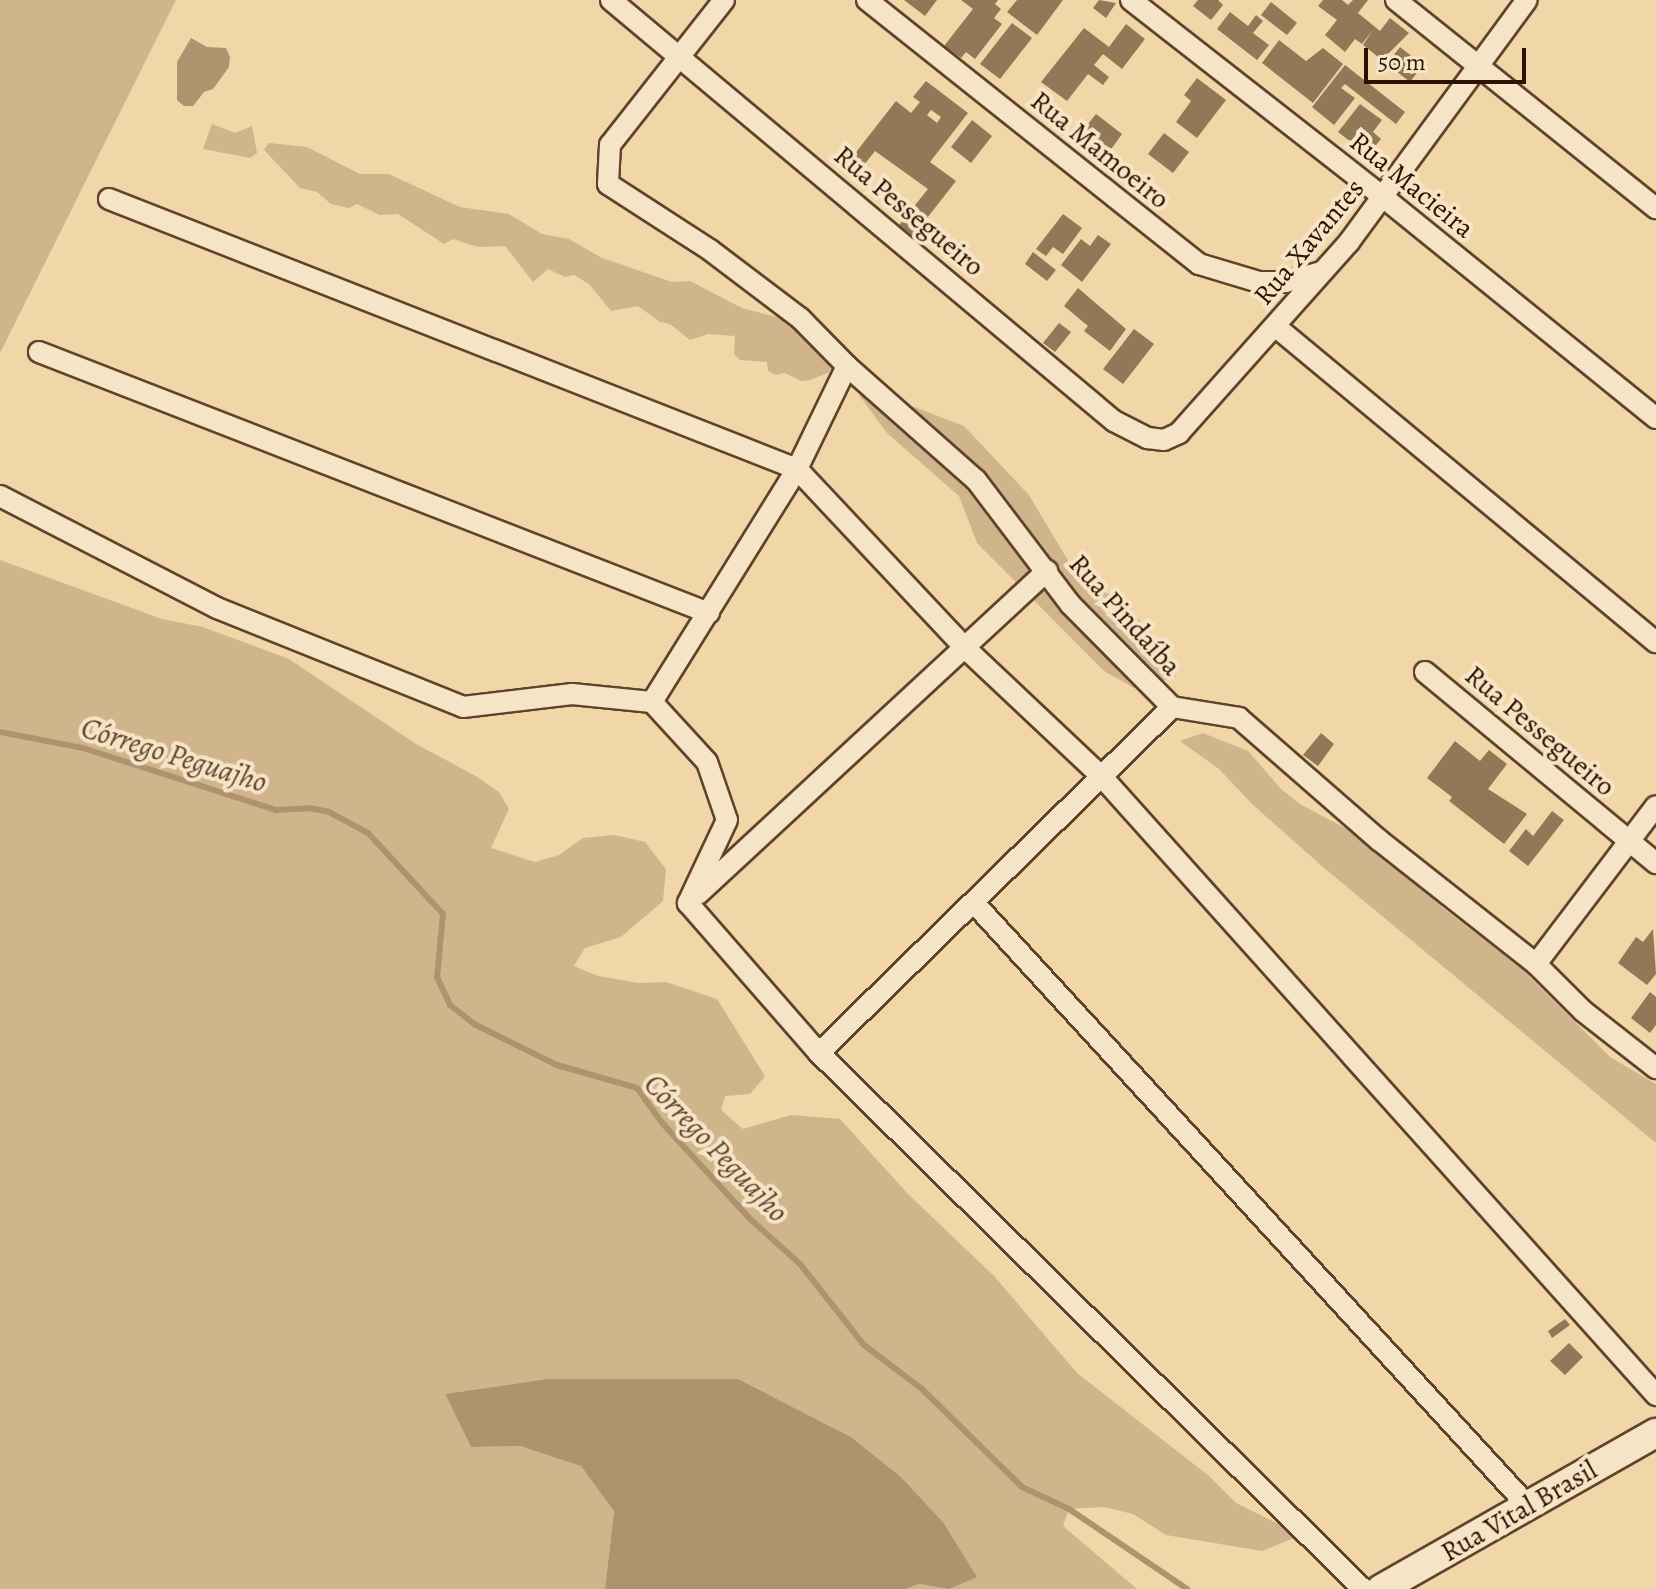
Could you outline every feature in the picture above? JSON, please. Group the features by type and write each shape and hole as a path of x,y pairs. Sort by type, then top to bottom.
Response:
{"main road":[{"name":"Rua Vital Brasil","path":"1381,1589 1656,1433"}],"street":[{"name":"Rua Pessegueiro","path":"611,0 681,55 1114,421 1148,438 1164,440 1179,433"},
{"path":"681,55 724,0"},
{"name":"Rua Mamoeiro","path":"867,0 1199,264 1259,282 1286,282 1322,272"},
{"name":"Rua Macieira","path":"1131,0 1383,197 1656,418"},
{"path":"1396,0 1656,208"},
{"name":"Rua Xavantes","path":"1179,433 1322,272 1383,197 1527,0"},
{"name":"Rua Pindaíba","path":"681,55 610,145 608,184 710,250 800,318 847,366 976,480 1070,604 1172,707 1239,718 1379,840 1536,964 1583,1011 1656,1068"},
{"path":"109,199 797,469 963,646 1103,778 1656,1395"},
{"path":"1275,326 1656,642"},
{"path":"39,352 709,613"},
{"path":"652,702 797,469 847,366"},
{"path":"0,496 217,608 463,707 572,694 652,702 707,762 727,820 688,903"},
{"path":"688,903 1047,571"},
{"name":"Rua Pessegueiro","path":"1425,672 1656,863"},
{"path":"819,1053 975,904 1172,707"},
{"path":"1536,964 1656,806"},
{"path":"688,903 819,1053 1363,1589"},
{"path":"975,904 1528,1506"}],"shaded area":[{"path":"0,0 176,0 0,353"},
{"path":"191,38 207,47 226,48 230,57 229,67 213,89 204,92 193,106 184,106 177,100 177,62"},
{"path":"212,124 235,133 252,126 257,153 250,158 203,149"},
{"path":"269,143 307,147 360,174 389,174 460,207 509,214 542,234 569,239 602,258 672,282 690,281 742,308 788,320 837,361 828,373 810,380 801,381 785,373 776,375 768,371 767,362 740,360 734,354 735,336 708,334 690,340 670,324 660,322 638,306 611,311 589,284 574,275 565,277 548,269 533,282 505,246 478,247 453,239 444,244 398,214 380,215 357,204 349,208 331,204 317,192 300,188 264,150"},
{"path":"878,393 964,426 1029,495 1079,579 1121,600 1153,635 1176,677 1134,688 1104,671 977,543 959,496 887,433 859,395"},
{"path":"0,560 162,619 203,627 289,659 416,744 499,792 509,809 491,848 535,862 559,855 583,838 614,835 645,842 666,869 663,901 621,937 585,948 574,966 598,976 639,983 666,982 717,999 765,1076 750,1094 725,1096 721,1110 743,1129 791,1115 840,1119 908,1194 994,1276 1077,1373 1209,1476 1236,1503 1301,1535 1262,1551 1166,1535 1133,1514 1104,1507 1069,1509 1063,1526 1137,1589 949,1589 976,1576 943,1522 901,1477 851,1437 738,1379 547,1379 445,1394 471,1447 520,1446 581,1465 614,1510 605,1589 0,1589"},
{"path":"1203,733 1248,751 1281,789 1300,804 1345,828 1407,875 1443,908 1522,969 1610,1057 1656,1084 1656,1143 1323,867 1252,804 1219,769 1180,741"},
{"path":"547,1379 738,1379 851,1437 901,1477 943,1522 977,1577 949,1589 919,1584 905,1589 605,1589 614,1511 581,1466 520,1446 471,1447 445,1394"},
{"path":"919,1584 949,1589 905,1589"}],"building":[{"path":"904,0 937,0 925,16"},
{"path":"961,0 998,0 995,4 1001,9 994,18 1002,24 975,59 966,52 961,58 944,46 973,9"},
{"path":"1017,0 1063,0 1037,35 1007,12"},
{"path":"1099,0 1116,3 1106,18 1093,8"},
{"path":"1198,0 1218,0 1223,5 1211,20 1193,6"},
{"path":"1323,0 1342,0 1348,5 1353,0 1368,0 1358,13 1380,31 1390,18 1409,33 1382,60 1363,45 1373,30 1362,44 1355,39 1345,52 1325,35 1337,20 1318,6"},
{"path":"1271,2 1297,23 1287,35 1261,15"},
{"path":"1230,12 1248,26 1256,15 1263,21 1253,33 1269,45 1257,60 1217,29"},
{"path":"1012,23 1032,38 1000,79 980,64"},
{"path":"1126,24 1145,39 1122,69 1103,54 1094,65 1109,77 1103,85 1088,74 1067,101 1041,82 1084,28 1109,47"},
{"path":"1279,40 1306,61 1323,48 1343,64 1313,103 1262,63"},
{"path":"1400,47 1423,65 1410,82 1387,64"},
{"path":"1345,65 1405,112 1396,124 1345,84 1341,88 1355,98 1334,125 1312,107"},
{"path":"1197,78 1226,100 1197,138 1176,122 1191,101 1184,95"},
{"path":"926,81 968,113 930,162 956,181 913,236 899,225 928,189 875,151 864,165 853,156 896,101 911,113 920,102 913,97","holes":["931,110 941,117 937,123 927,115"]},
{"path":"1360,104 1382,120 1373,132 1381,139 1368,155 1338,132"},
{"path":"1096,114 1122,134 1107,155 1080,134"},
{"path":"972,120 992,136 971,163 951,147"},
{"path":"1164,133 1189,152 1173,173 1148,154"},
{"path":"1063,214 1082,228 1063,254 1053,247 1046,256 1036,249"},
{"path":"1098,235 1111,244 1082,282 1061,265 1081,239 1090,246"},
{"path":"1033,252 1056,270 1047,281 1025,264"},
{"path":"1078,288 1126,329 1110,351 1084,331 1088,326 1064,306"},
{"path":"1059,323 1071,332 1055,352 1043,343"},
{"path":"1134,329 1154,344 1123,384 1103,369"},
{"path":"1321,733 1334,744 1318,766 1303,755"},
{"path":"1455,741 1480,761 1489,750 1507,764 1488,789 1527,814 1504,844 1449,801 1452,797 1427,778"},
{"path":"1552,811 1564,820 1528,866 1509,851 1526,829 1533,836"},
{"path":"1653,929 1656,974 1647,985 1618,963 1636,937 1643,942"},
{"path":"1650,992 1656,997 1656,1025 1650,1033 1631,1018"},
{"path":"1565,1319 1570,1325 1552,1338 1548,1331"},
{"path":"1569,1343 1583,1357 1565,1375 1550,1361"}],"waterway":[{"name":"Córrego Peguajho","path":"0,732 83,748 276,810 309,808 329,812 368,833 443,914 437,977 450,1005 474,1024 557,1065 637,1088 663,1124 749,1218 800,1264 864,1345 922,1389 1022,1487 1069,1509 1187,1589"}]}
